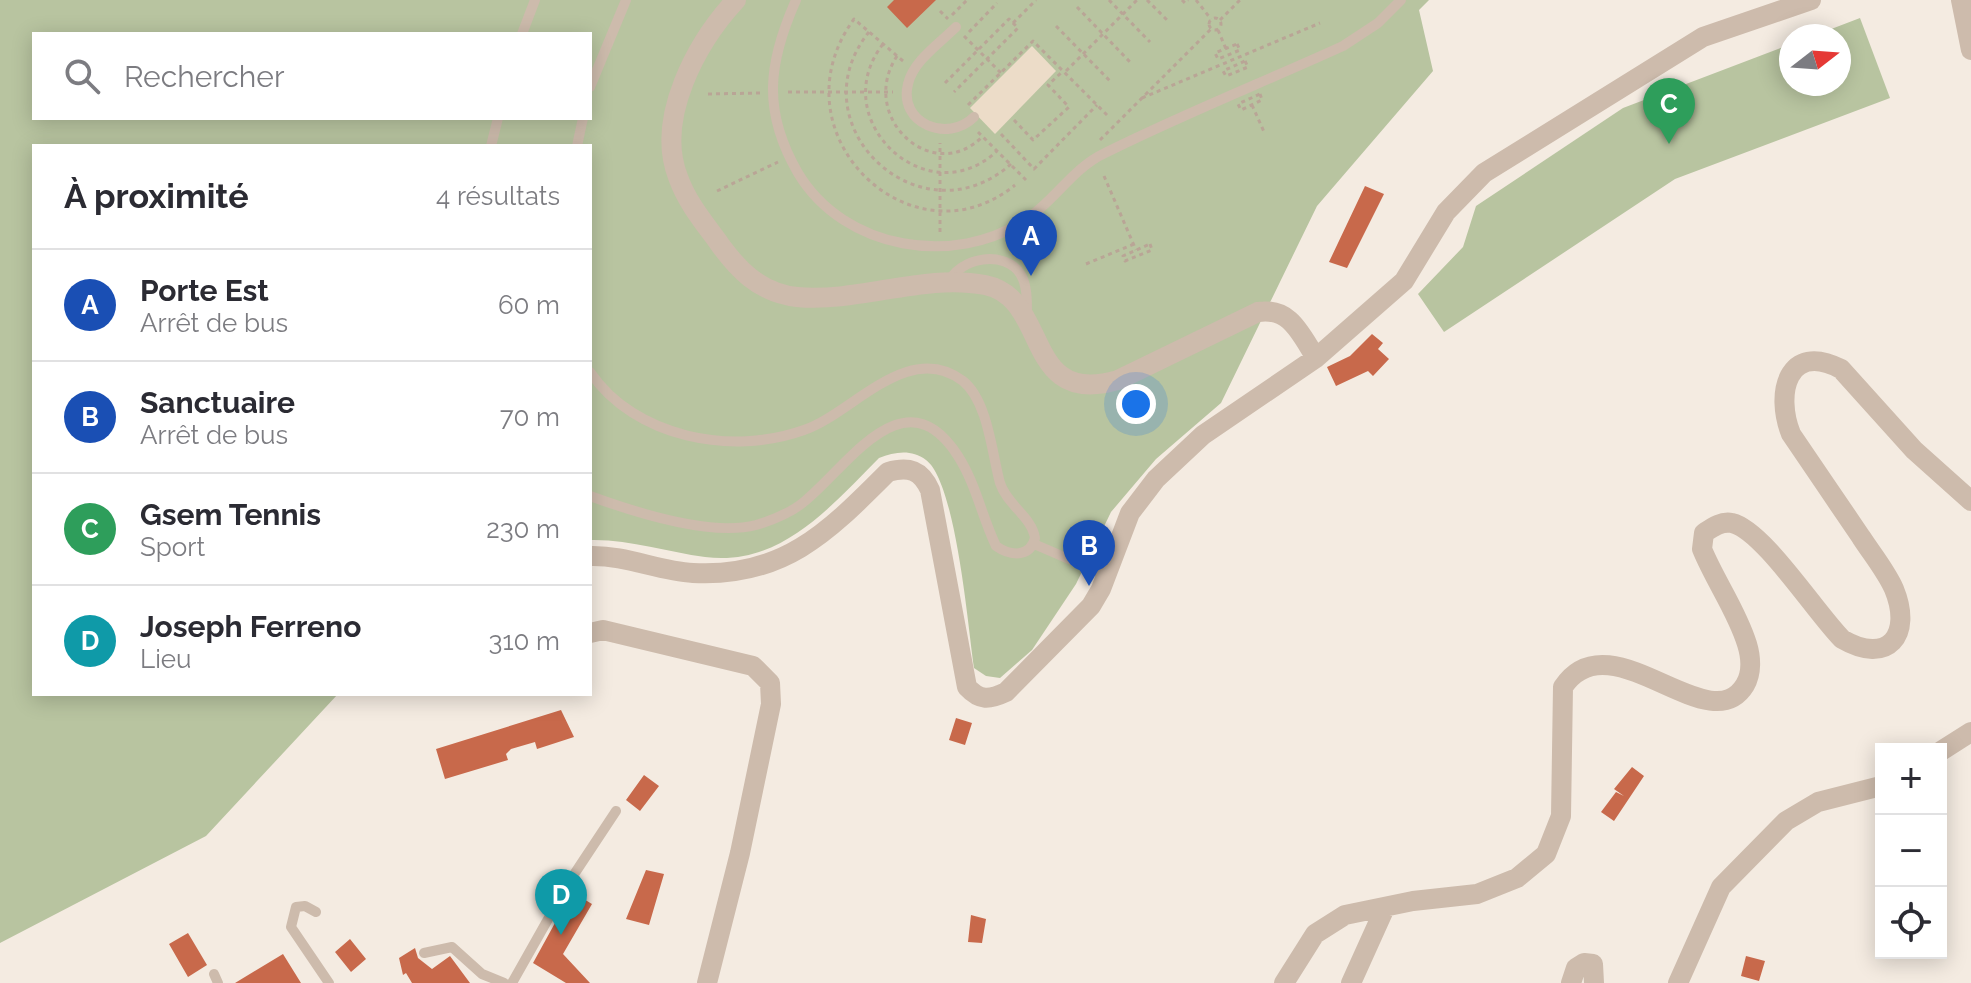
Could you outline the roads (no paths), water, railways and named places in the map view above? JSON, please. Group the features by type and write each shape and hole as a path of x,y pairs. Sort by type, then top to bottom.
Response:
{"street":[{"path":"736,0 706,36 674,115 671,143 677,175 691,205 730,260 751,280 774,292 821,298 948,284 986,285 999,290 1027,323 1055,372 1077,385 1095,387 1118,380 1258,312 1275,309 1288,318 1316,358"},
{"path":"592,556 610,555 691,573 730,572 774,562 814,542 888,472 902,468 914,471 924,477 930,490 967,687 975,696 990,700 1006,692 1091,606 1130,513 1156,479 1203,435 1316,358 1404,281 1446,212 1484,173 1703,37 1811,0"},
{"path":"1961,0 1971,50"},
{"path":"1284,983 1315,934 1345,915 1499,887 1517,878 1546,854 1561,816 1563,687 1579,670 1606,664 1708,701 1733,697 1742,690 1751,663 1747,644 1702,549 1704,533 1715,526 1727,522 1747,530 1823,621 1859,649 1882,649 1899,634 1901,621 1893,587 1791,434 1783,413 1782,392 1788,376 1800,366 1826,361 1841,369 1914,450 1971,501"},
{"path":"592,633 603,630 753,666 770,683 771,704 743,838 707,983"},
{"path":"1947,747 1971,732"},
{"path":"1678,983 1721,887 1786,821 1818,802 1875,788"},
{"path":"1351,983 1384,910"},
{"path":"1571,983 1576,968 1584,963 1593,964 1594,983"}],"lane":[{"path":"523,32 535,0"},
{"path":"592,82 626,0"},
{"path":"796,0 776,49 772,93 774,116 789,157 803,181 845,220 903,244 940,248 971,245 1009,230 1042,207 1092,160 1343,46 1378,23 1401,0"},
{"path":"956,27 913,70 907,92 913,113 928,127 941,131 972,120"},
{"path":"492,144 498,120"},
{"path":"577,144 583,120"},
{"path":"948,284 959,268 974,262 991,259 1009,263 1020,273 1024,283 1027,323"},
{"path":"592,375 599,385 642,420 689,436 745,443 806,430 895,375 914,370 949,374 965,382 979,406 1001,488 1010,505 1034,529 1034,544"},
{"path":"592,497 630,510 724,529 743,528 788,512 880,431 911,422 926,426 945,439 958,456 996,546 1007,553 1019,554 1034,544"},
{"path":"1034,544 1106,575"},
{"path":"512,983 569,882 616,811"},
{"path":"316,912 305,906 296,907 291,927 299,944 329,983"},
{"path":"424,953 452,947 482,974 504,983"}],"place":[{"name":"Gsem Tennis","path":"1669,144"},
{"name":"Porte Est","path":"1031,276"},
{"name":"Sanctuaire","path":"1089,586"},
{"name":"Joseph Ferreno","path":"561,935"}]}
